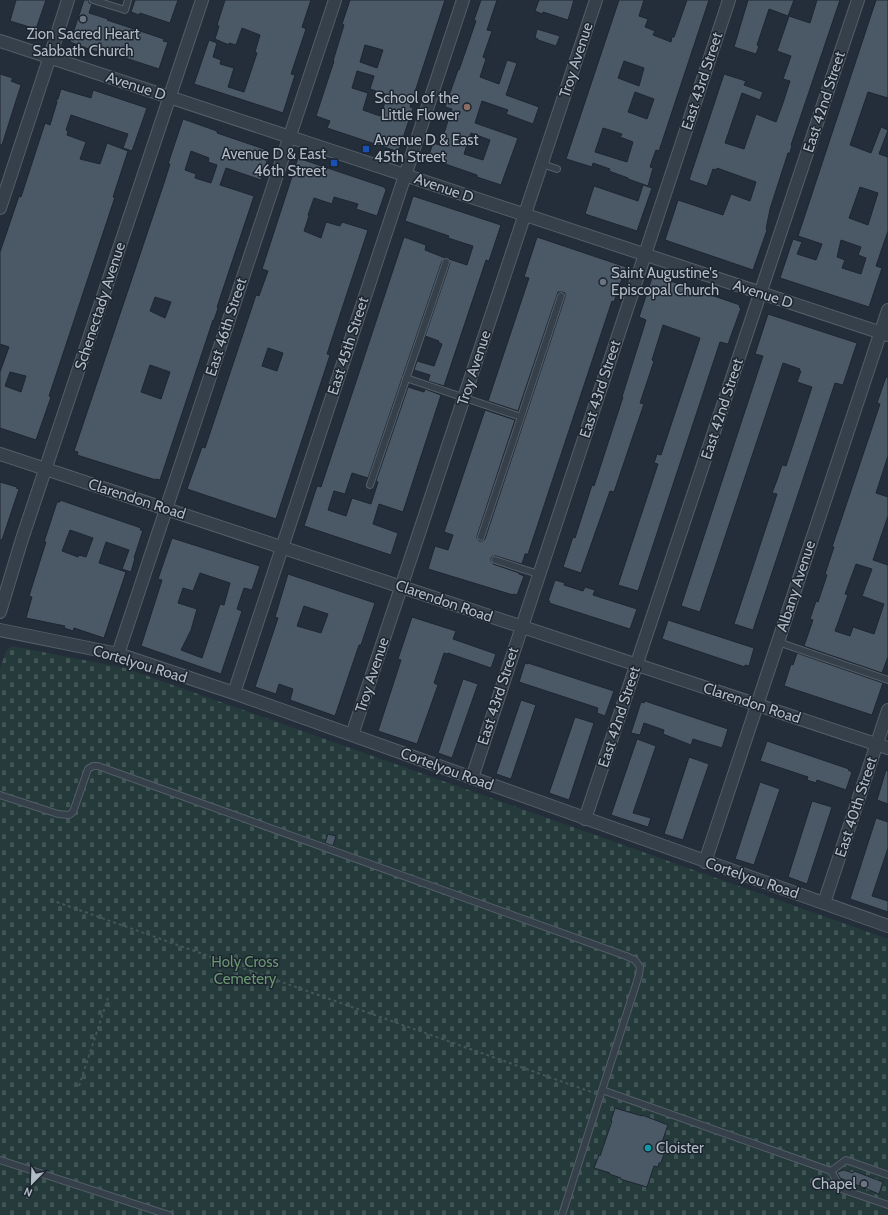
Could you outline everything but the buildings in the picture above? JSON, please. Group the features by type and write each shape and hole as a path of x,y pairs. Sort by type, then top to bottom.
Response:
{"street":[{"path":"0,208 68,0"},
{"name":"Schenectady Avenue","path":"0,612 22,538 202,0"},
{"name":"East 46th Street","path":"118,654 335,0"},
{"name":"East 45th Street","path":"234,693 463,0"},
{"name":"Troy Avenue","path":"352,736 596,0"},
{"name":"East 43rd Street","path":"472,778 538,574 729,0"},
{"name":"East 42nd Street","path":"585,819 858,0"},
{"name":"Avenue D","path":"0,41 884,334"},
{"name":"Albany Avenue","path":"705,862 778,642 884,334 888,310"},
{"name":"Clarendon Road","path":"0,454 757,704 882,747"},
{"name":"Cortelyou Road","path":"0,630 118,654 234,693 888,926"},
{"name":"East 40th Street","path":"824,903 882,747 888,710"}],"lane":[{"path":"93,0 125,10 128,0"},
{"path":"542,164 557,169"},
{"path":"370,485 446,262"},
{"path":"481,537 561,296"},
{"path":"406,378 521,417"},
{"path":"495,560 538,574"},
{"path":"778,642 888,680"},
{"path":"0,795 58,814 70,815 73,812 88,769 93,766 98,766 635,960 640,966 639,975 562,1215"},
{"path":"602,1093 831,1171 841,1189 888,1205"},
{"path":"0,1160 169,1215"},
{"path":"831,1171 846,1160 888,1175"}],"path":[{"path":"52,900 602,1093"},
{"path":"79,1086 108,998"}],"green space":[{"name":"Holy Cross Cemetery","path":"12,646 125,668 888,939 888,1215 0,1215 0,669 6,651"}],"place":[{"name":"Zion Sacred Heart Sabbath Church","path":"83,19"},
{"name":"School of the Little Flower","path":"467,107"},
{"name":"Avenue D & East 45th Street","path":"366,149"},
{"name":"Avenue D & East 46th Street","path":"334,163"},
{"name":"Saint Augustine's Episcopal Church","path":"603,282"},
{"name":"Cloister","path":"648,1148"},
{"name":"Chapel","path":"864,1184"}]}
